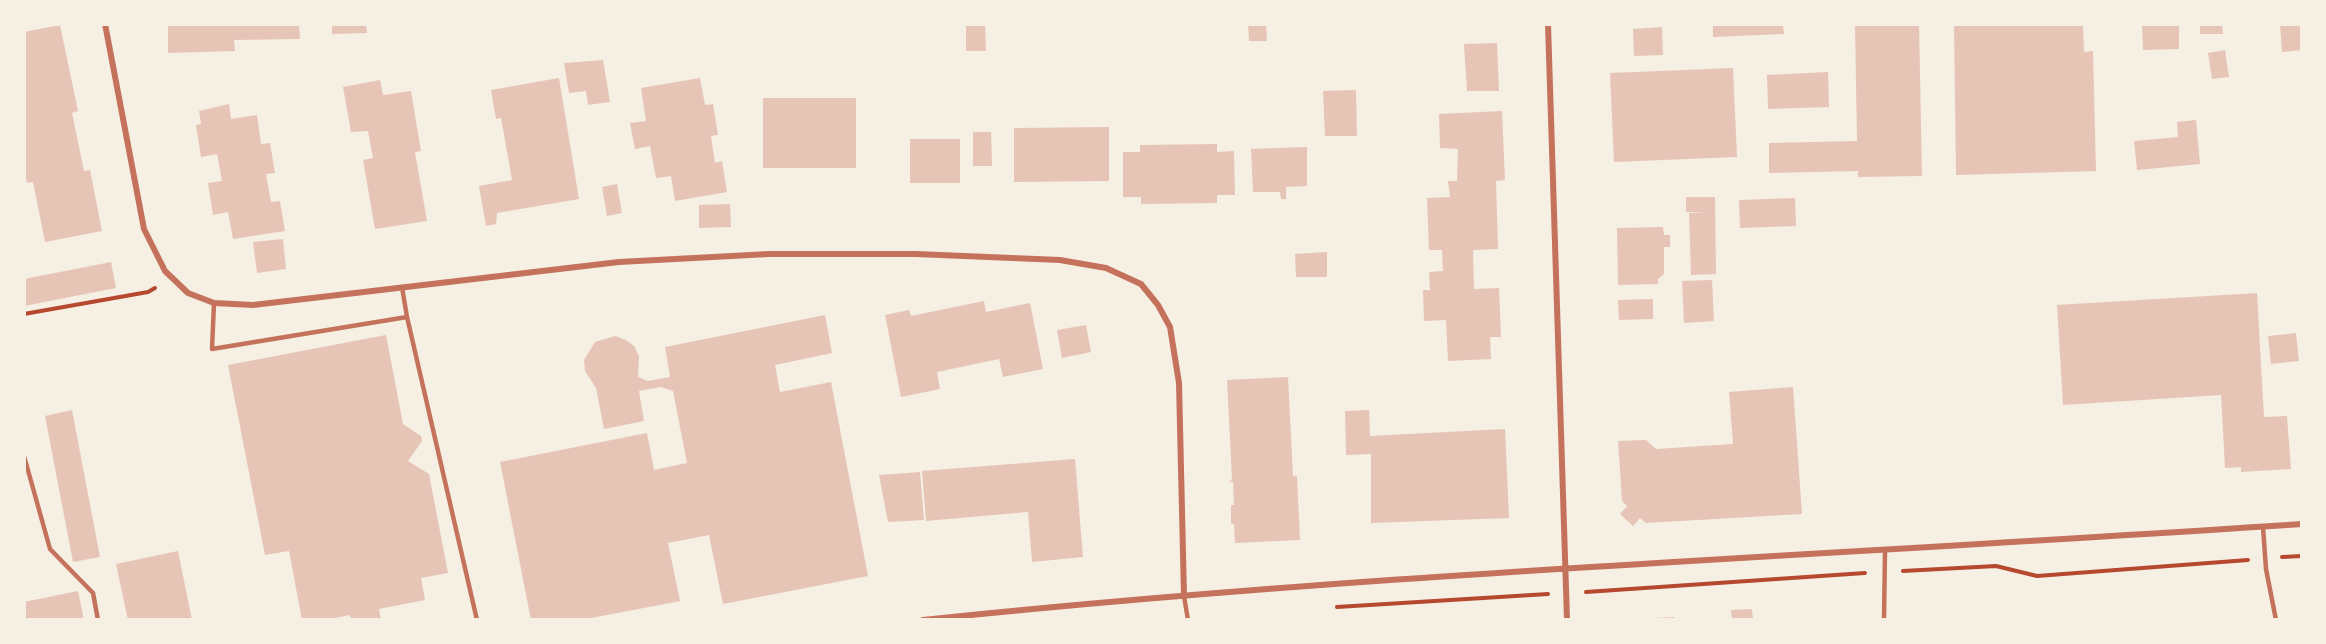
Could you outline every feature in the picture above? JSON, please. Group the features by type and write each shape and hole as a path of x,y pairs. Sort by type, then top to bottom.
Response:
{"street":[{"path":"105,24 144,229 171,280 188,293 214,303 253,305 619,262 769,254 928,254 1060,260 1106,268 1141,284 1158,305 1170,327 1179,383 1184,596"},
{"path":"1548,24 1567,620"},
{"path":"923,620 1184,596 1565,567 1885,551 2302,524"}],"lane":[{"path":"402,287 477,620"},
{"path":"214,303 212,349 407,317"},
{"path":"24,456 50,549 93,593 98,620"},
{"path":"2263,527 2265,559 2276,620"},
{"path":"1884,620 1885,551"},
{"path":"1184,596 1188,620"}],"path":[{"path":"24,314 148,292 171,280"},
{"path":"1335,607 1996,566 2037,576 2302,556"}],"building":[{"path":"168,24 299,24 300,39 234,40 235,51 168,53"},
{"path":"332,24 366,24 367,33 332,34"},
{"path":"966,24 985,24 986,51 966,51"},
{"path":"1248,24 1266,24 1267,41 1249,41"},
{"path":"1713,24 1783,24 1784,34 1713,37"},
{"path":"1855,24 1919,24 1922,176 1858,177 1858,171 1769,173 1769,143 1857,141"},
{"path":"1954,24 2083,24 2084,52 2093,51 2096,171 1956,175"},
{"path":"2142,24 2179,24 2179,49 2143,50"},
{"path":"2200,24 2222,24 2223,34 2200,34"},
{"path":"2280,24 2302,24 2302,50 2282,52"},
{"path":"60,25 78,111 72,113 84,171 90,170 102,231 45,242 33,182 27,183 24,168 24,32"},
{"path":"1662,27 1663,55 1634,56 1633,29"},
{"path":"1497,43 1499,91 1467,91 1464,44"},
{"path":"2225,50 2229,77 2212,79 2208,53"},
{"path":"603,60 610,102 588,105 586,91 569,93 564,63"},
{"path":"1733,68 1737,157 1614,162 1610,73"},
{"path":"1828,72 1829,107 1768,109 1767,75"},
{"path":"559,78 579,199 497,213 496,224 486,226 479,186 512,180 501,118 496,119 491,90"},
{"path":"700,78 705,105 713,104 718,135 711,136 715,163 722,161 727,192 675,201 671,176 656,178 650,146 635,149 630,123 646,121 641,88"},
{"path":"380,80 383,95 411,91 421,151 415,152 427,221 375,229 363,160 373,158 368,131 351,132 343,87"},
{"path":"1356,90 1357,136 1325,136 1323,91"},
{"path":"763,98 856,98 856,168 763,168"},
{"path":"229,104 231,119 257,115 261,144 270,143 275,173 266,174 271,202 280,201 285,231 233,239 228,212 213,215 208,183 222,181 217,154 201,157 196,125 201,124 199,111"},
{"path":"1502,111 1505,180 1496,181 1498,249 1473,250 1474,289 1499,288 1501,337 1490,337 1491,359 1448,361 1446,320 1424,321 1423,290 1430,290 1429,272 1443,271 1442,250 1429,250 1427,198 1450,197 1448,181 1457,181 1458,149 1440,148 1439,114"},
{"path":"2196,120 2200,164 2137,170 2134,141 2178,137 2177,122"},
{"path":"1109,127 1109,181 1014,182 1014,128"},
{"path":"973,132 991,132 992,166 973,166"},
{"path":"910,139 960,139 960,183 910,183"},
{"path":"1217,144 1217,152 1234,151 1235,195 1217,195 1217,203 1141,204 1141,197 1123,197 1123,152 1140,152 1140,145"},
{"path":"1307,147 1307,186 1286,187 1286,199 1281,199 1280,192 1253,192 1251,149"},
{"path":"617,184 622,213 607,216 602,187"},
{"path":"1686,197 1715,197 1716,274 1691,275 1689,213 1706,212 1686,212"},
{"path":"1795,198 1796,226 1740,228 1739,200"},
{"path":"730,204 731,227 699,228 699,205"},
{"path":"1663,227 1664,235 1670,235 1670,247 1664,247 1664,274 1658,279 1658,284 1618,285 1617,228"},
{"path":"283,239 286,269 257,273 253,242"},
{"path":"1327,252 1327,277 1296,277 1295,254"},
{"path":"111,262 116,288 24,306 24,279"},
{"path":"1712,280 1714,321 1684,323 1682,281"},
{"path":"2257,293 2264,417 2287,416 2291,469 2241,472 2241,467 2225,468 2221,395 2063,405 2057,305"},
{"path":"1653,299 1653,319 1619,320 1618,300"},
{"path":"984,301 986,312 1030,303 1043,369 1003,377 999,359 937,372 940,389 901,397 885,315 909,310 911,316"},
{"path":"825,315 832,353 775,365 780,392 831,382 868,576 723,604 709,535 668,543 680,601 581,620 531,620 500,462 647,433 654,470 687,463 673,391 661,387 639,391 644,421 604,429 596,388 585,371 584,360 595,342 615,336 626,340 634,346 639,356 638,377 648,381 670,377 665,347"},
{"path":"1086,325 1091,352 1062,358 1057,330"},
{"path":"2296,333 2299,361 2271,364 2268,336"},
{"path":"386,335 403,424 421,436 422,441 408,461 429,474 448,573 421,578 425,600 379,609 381,620 351,620 350,615 325,620 302,620 289,551 265,555 228,365"},
{"path":"1288,377 1293,476 1297,476 1300,540 1235,543 1234,524 1231,524 1231,505 1234,505 1233,482 1229,482 1232,479 1227,380"},
{"path":"1793,387 1802,514 1646,523 1640,518 1633,526 1620,514 1627,506 1622,501 1618,441 1646,440 1656,449 1733,444 1729,392"},
{"path":"72,410 100,557 73,562 45,416"},
{"path":"1369,410 1370,436 1505,429 1509,518 1371,523 1371,454 1346,455 1345,411"},
{"path":"1075,459 1083,557 1032,562 1028,512 926,521 922,471"},
{"path":"920,472 924,520 888,522 879,475"},
{"path":"178,551 192,620 128,620 116,564"},
{"path":"78,591 84,620 24,620 24,602"},
{"path":"1752,609 1753,620 1732,620 1731,610"},
{"path":"1674,617 1675,620 1654,620 1654,618"}]}
